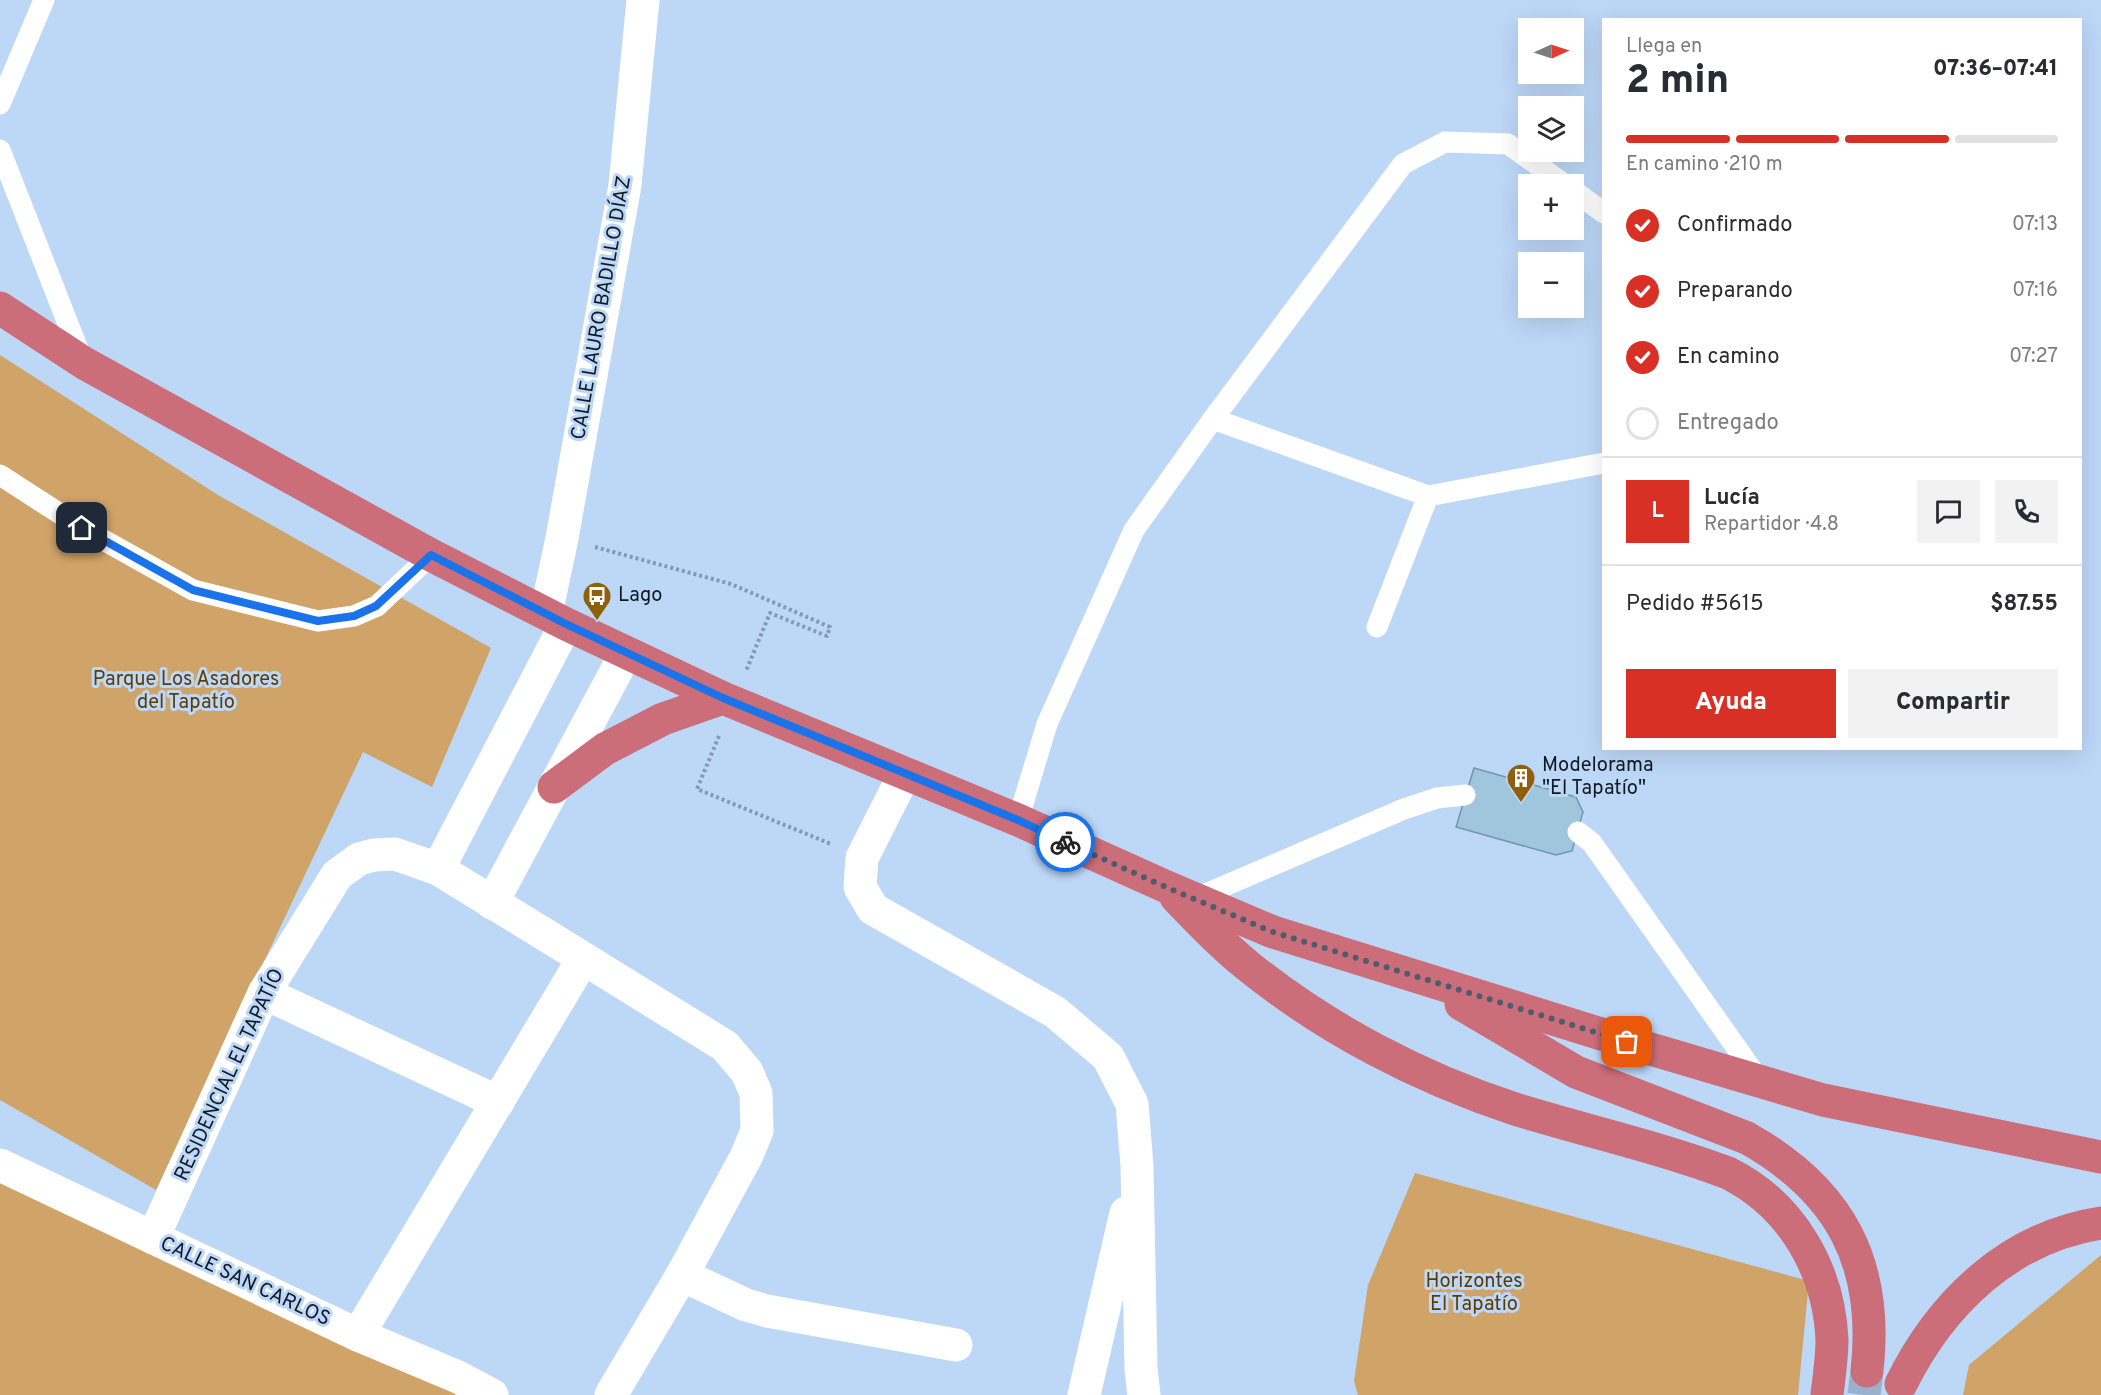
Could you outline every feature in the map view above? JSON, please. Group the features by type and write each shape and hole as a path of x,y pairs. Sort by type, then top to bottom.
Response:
{"highway":[{"path":"0,308 84,363 431,555 556,619 723,698 1018,820 1181,894 1273,932 1823,1100 2101,1158"},
{"path":"554,787 605,749 663,719 723,698"},
{"path":"1181,894 1206,929 1247,965 1291,999 1372,1047 1464,1090 1514,1108 1728,1173 1748,1182 1785,1216 1803,1240 1816,1266 1825,1291 1830,1316 1832,1342 1827,1395"},
{"path":"1412,975 1576,1072 1747,1138 1774,1153 1798,1172 1820,1194 1853,1246 1863,1276 1869,1307 1870,1339 1867,1371"},
{"path":"1901,1384 1916,1354 1934,1327 1979,1279 2034,1244 2065,1232 2101,1223"}],"street":[{"name":"CALLE LAURO BADILLO DÍAZ","path":"556,619 562,538 625,185 643,0"},
{"path":"438,869 556,619"},
{"path":"492,903 626,653"},
{"path":"905,773 862,858 860,887 873,909 1055,1012 1108,1058 1132,1104 1137,1166 1142,1382 1091,1356"},
{"name":"RESIDENCIAL EL TAPATÍO","path":"153,1238 264,993 337,876 359,859 374,855 395,854 438,869 725,1046 747,1072 756,1093 757,1131 746,1157 611,1395"},
{"path":"358,1335 583,959"},
{"path":"264,993 498,1102"},
{"name":"CALLE SAN CARLOS","path":"0,1165 358,1335 458,1377 492,1395"},
{"path":"1084,1395 1091,1356 1137,1166"},
{"path":"681,1275 746,1305 767,1311 956,1345"}],"lane":[{"path":"0,104 44,0"},
{"path":"1018,820 1047,724 1134,530 1213,419 1403,164 1445,142 1508,144 1550,174"},
{"path":"0,150 84,363"},
{"path":"1584,198 1602,212"},
{"path":"1213,419 1428,496 1602,463"},
{"path":"0,475 82,528 193,590 318,621 354,616 376,606 431,555"},
{"path":"1377,627 1428,496"},
{"path":"1181,894 1404,809 1437,798 1465,795"},
{"path":"1578,832 1592,843 1760,1081"}],"path":[{"path":"562,538 731,584 830,627 827,636 770,613"},
{"path":"697,789 807,834"}],"green space":[{"name":"Parque Los Asadores del Tapatío","path":"0,355 218,495 491,648 432,787 363,752 156,1190 0,1100"},
{"path":"0,1167 488,1395 0,1395"},
{"name":"Horizontes El Tapatío","path":"1415,1173 1809,1281 1798,1395 1358,1395 1354,1381 1368,1285"},
{"path":"2101,1255 2101,1395 1963,1395 1969,1365"}],"building":[{"name":"Modelorama \"El Tapatío\"","path":"1474,768 1576,797 1583,812 1572,851 1556,855 1456,827"}],"tunnel":[{"path":"1864,1395 1867,1371"}],"way so far":[{"path":"1065,842 1273,932 1627,1042"}],"place":[{"name":"Lago","path":"597,622"},
{"name":"Modelorama \"El Tapatío\"","path":"1521,804"}],"route":[{"path":"82,528 193,590 318,621 354,616 376,606 431,555 672,675 1018,820 1065,842"}]}
